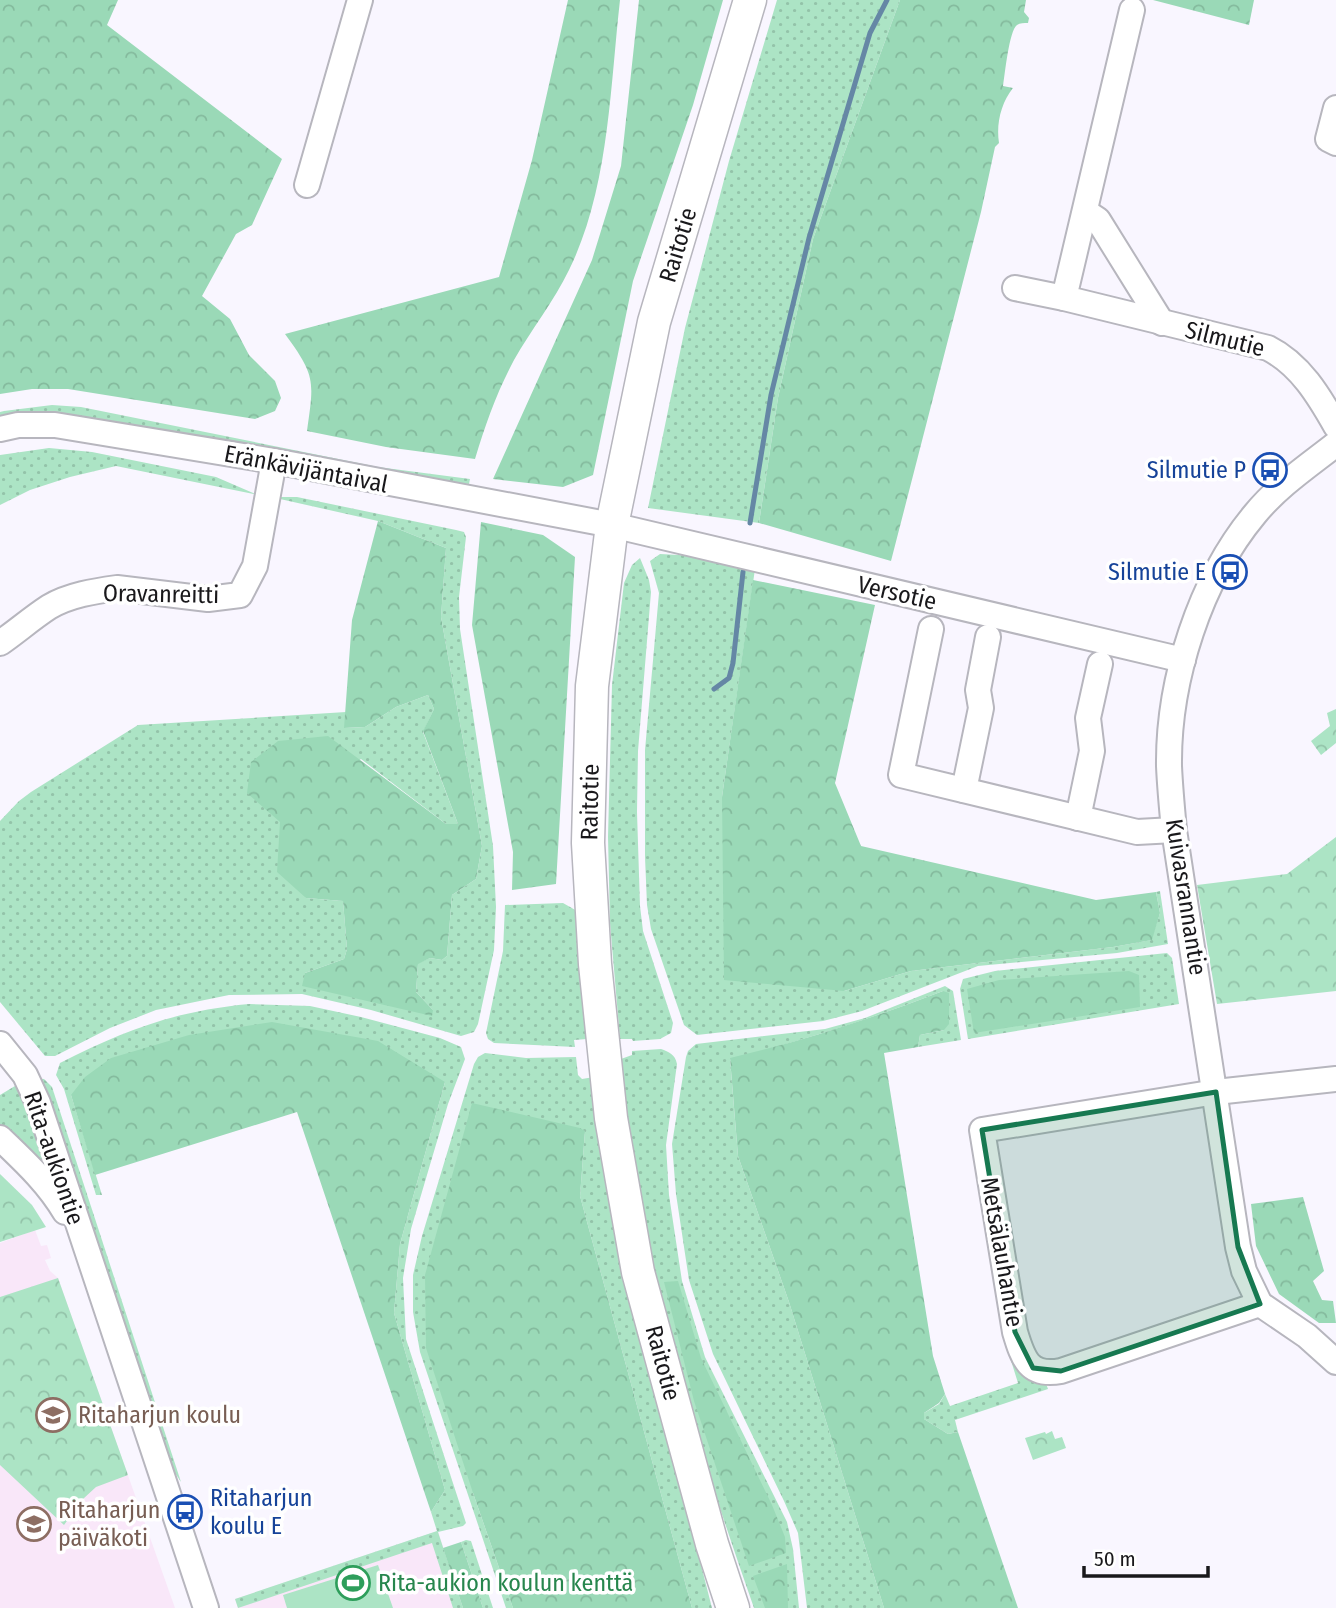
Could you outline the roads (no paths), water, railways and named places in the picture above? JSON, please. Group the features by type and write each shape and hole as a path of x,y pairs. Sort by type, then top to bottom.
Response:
{"main road":[{"name":"Raitotie","path":"733,1608 712,1544 638,1272 611,1118 595,964 588,843 592,686 612,525 654,322 750,0"}],"street":[{"path":"307,185 360,0"},
{"path":"1064,298 1132,10"},
{"path":"1336,108 1328,139 1336,143"},
{"name":"Silmutie","path":"1086,212 1098,220 1162,323"},
{"name":"Silmutie","path":"1014,288 1268,348 1302,374 1336,426"},
{"name":"Eränkävijäntaival","path":"0,429 18,425 55,425 274,461 612,525"},
{"name":"Kuivasrannantie","path":"1334,1356 1260,1304 1244,1271 1238,1247 1174,830 1169,765 1172,723 1183,660 1202,603 1231,546 1256,512 1286,482 1336,444"},
{"name":"Oravanreitti","path":"0,643 50,606 76,596 104,590 117,588 208,599 240,595 255,566 274,461"},
{"name":"Versotie","path":"612,525 1183,660"},
{"path":"931,629 901,775 1137,832 1174,830"},
{"path":"964,790 981,708 978,690 988,637"},
{"path":"1078,818 1092,751 1088,718 1100,664"},
{"name":"Rita-aukiontie","path":"0,1044 25,1075 38,1103 206,1608"},
{"path":"1216,1092 1336,1079"},
{"name":"Metsälauhantie","path":"1216,1092 982,1130 1015,1332 1028,1364 1041,1372 1052,1373 1260,1304"},
{"name":"Rita-aukiontie","path":"0,1138 57,1198 82,1239"}],"waterway":[{"path":"750,523 771,395 809,238 870,33 887,0"},
{"path":"714,689 729,678 733,663 743,572"}],"place":[{"name":"Silmutie P","path":"1270,470"},
{"name":"Silmutie E","path":"1230,572"},
{"name":"Ritaharjun koulu","path":"53,1415"},
{"name":"Ritaharjun koulu E","path":"185,1512"},
{"name":"Ritaharjun päiväkoti","path":"34,1524"},
{"name":"Rita-aukion koulun kenttä","path":"353,1583"}]}
